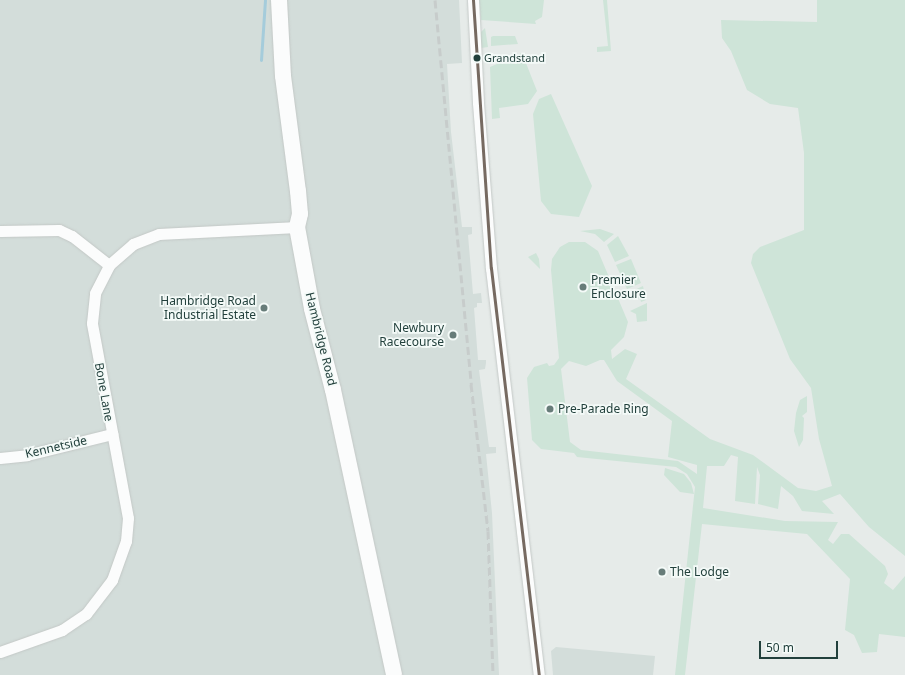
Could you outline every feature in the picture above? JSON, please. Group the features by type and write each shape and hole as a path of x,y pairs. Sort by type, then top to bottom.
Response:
{"main road":[{"name":"Hambridge Road","path":"278,0 283,76 300,214 297,227 312,308 333,390 394,675"}],"street":[{"path":"473,0 478,103 491,268 539,675"},
{"name":"Bone Lane","path":"0,652 69,627 93,607 112,580 126,541 128,525 92,323 95,293 109,265 133,244 158,234 297,227"},
{"path":"0,231 59,230 72,236 109,265"},
{"name":"Kennetside","path":"0,458 27,455 112,434"}],"shaded area":[{"path":"0,0 459,0 462,63 447,64 451,132 462,227 472,227 472,234 468,235 473,294 481,293 482,303 477,303 477,307 474,308 478,360 486,360 485,369 479,370 489,447 496,447 496,453 486,454 492,513 499,675 0,675"},
{"path":"556,647 655,656 653,675 553,675 551,651"}],"green space":[{"path":"479,0 544,0 542,17 535,21 536,24 481,20"},
{"path":"603,0 607,0 611,51 597,52 597,47 608,46"},
{"path":"817,0 905,0 905,556 869,527 840,494 822,501 834,514 802,511 793,496 781,486 778,509 758,504 760,475 757,467 755,504 735,501 738,457 731,455 724,466 707,466 703,508 785,521 838,522 828,540 833,544 841,534 849,534 885,566 888,574 884,583 893,590 905,576 905,637 879,634 877,652 862,653 854,635 845,630 850,579 807,534 702,524 685,675 675,675 695,487 687,474 676,467 577,457 574,453 541,449 532,440 527,378 534,367 547,363 549,366 554,365 559,358 551,270 552,259 560,247 569,242 585,242 598,251 628,322 624,337 611,350 612,359 625,349 637,354 626,379 710,439 753,455 798,488 816,491 832,486 819,439 811,388 790,359 751,263 753,254 760,247 804,230 804,153 798,108 770,104 747,90 731,51 722,38 721,20 817,22","holes":["600,360 604,360 617,381 672,421 668,457 697,465 697,474 678,461 581,450 570,442 561,369 569,361 586,366"]},
{"path":"485,28 488,47 481,48 480,33"},
{"path":"515,36 518,44 491,46 491,37"},
{"path":"522,53 537,91 528,104 499,108 500,118 492,119 490,67"},
{"path":"551,94 592,186 579,217 551,214 541,201 533,114 539,99"},
{"path":"600,229 614,234 604,242 595,234 580,231"},
{"path":"618,236 629,256 615,262 607,245"},
{"path":"536,253 539,259 540,269 528,257"},
{"path":"631,259 641,283 627,289 616,265"},
{"path":"643,286 646,300 641,302 640,298 631,300 628,293"},
{"path":"647,303 647,321 637,322 636,314 630,311"},
{"path":"807,396 807,412 802,416 804,418 803,440 799,447 794,431 796,413 800,400"},
{"path":"665,468 684,474 691,483 694,494 680,492 664,475"}],"waterway":[{"path":"261,60 265,0"}],"railway":[{"path":"435,0 471,384 488,531 493,675"}],"transit line":[{"path":"473,0 491,268 539,675"}],"place":[{"name":"Grandstand","path":"477,58"},
{"name":"Premier Enclosure","path":"583,287"},
{"name":"Hambridge Road Industrial Estate","path":"264,308"},
{"name":"Newbury Racecourse","path":"453,335"},
{"name":"Pre-Parade Ring","path":"550,409"},
{"name":"The Lodge","path":"662,572"}]}
